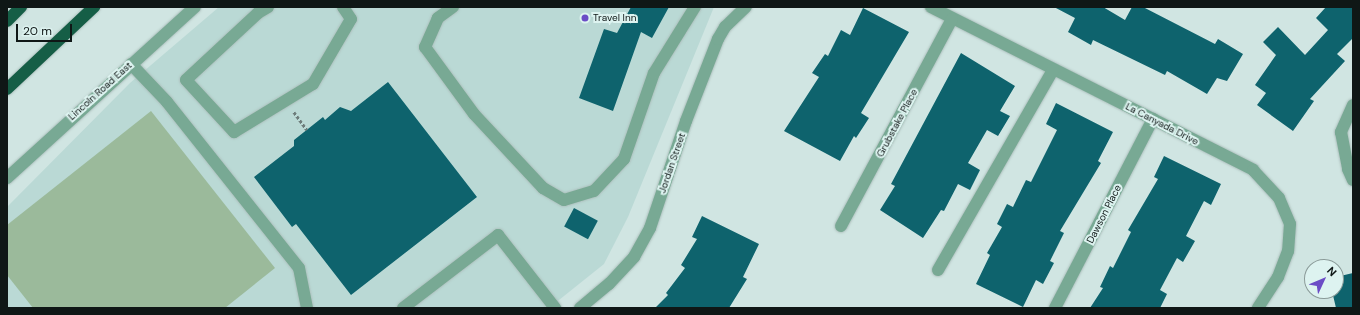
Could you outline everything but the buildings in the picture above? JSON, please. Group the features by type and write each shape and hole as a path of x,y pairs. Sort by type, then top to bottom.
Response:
{"highway":[{"path":"7,20 21,7"},
{"path":"7,89 94,7"}],"street":[{"name":"Lincoln Road East","path":"7,178 195,7"},
{"path":"268,7 258,13 186,80 234,132 313,84 351,19 343,7"},
{"path":"453,7 438,18 425,47 474,114 542,188 564,200 594,191 624,160 654,73 695,7"},
{"name":"Jordan Street","path":"580,308 609,284 634,257 650,228 686,121 718,39 725,27 746,7"},
{"name":"La Canyada Drive","path":"931,7 952,19 1253,170 1279,198 1290,224 1288,251 1278,277 1258,308"},
{"name":"Grubstake Place","path":"841,226 952,19"},
{"path":"131,64 167,102 299,268 307,308"},
{"path":"938,270 1053,70"},
{"path":"1353,105 1341,132 1348,169 1353,180"},
{"name":"Dawson Place","path":"1056,308 1153,119"},
{"path":"403,308 498,235 548,306"}],"path":[{"path":"285,101 307,130"}],"shaded area":[{"path":"219,7 714,7 628,217 604,264 549,308 7,308 7,207 130,83"}],"green space":[{"path":"151,111 275,268 225,308 33,308 7,275 7,225"}],"place":[{"name":"Travel Inn","path":"585,18"}]}
